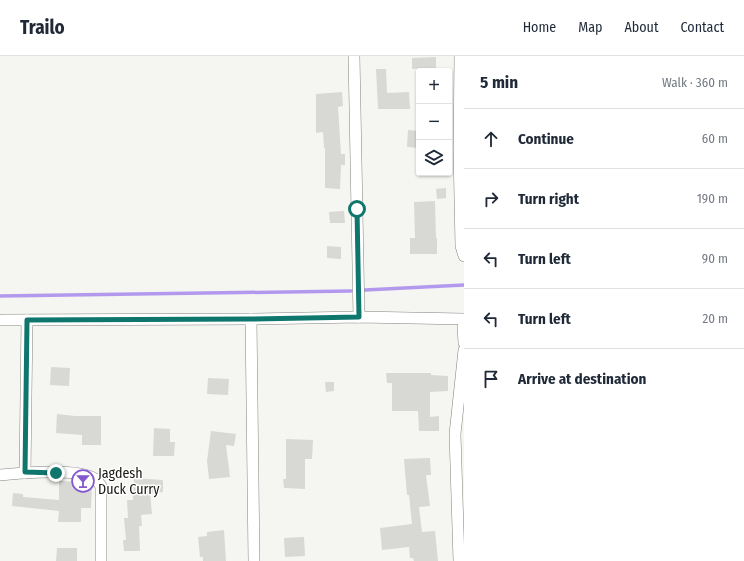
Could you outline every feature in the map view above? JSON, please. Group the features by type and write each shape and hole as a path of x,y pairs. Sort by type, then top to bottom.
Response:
{"street":[{"path":"354,56 359,317"},
{"path":"460,56 459,150 461,246 464,256"},
{"path":"2,320 359,317 464,319"},
{"path":"251,319 254,561"},
{"path":"25,472 27,320"},
{"path":"464,323 464,343"},
{"path":"459,561 461,523 455,434 464,350"},
{"path":"0,475 25,472 71,473 94,477 98,480 101,486 101,561"}],"building":[{"path":"436,57 436,68 412,69 412,58"},
{"path":"376,69 386,69 387,93 409,92 410,109 378,109"},
{"path":"342,92 343,106 338,107 341,154 345,154 345,165 341,165 340,189 325,188 325,148 323,132 316,133 316,94"},
{"path":"408,130 416,131 416,148 407,147"},
{"path":"446,188 446,198 437,199 436,189"},
{"path":"435,201 437,254 410,254 410,238 415,238 414,202"},
{"path":"344,211 345,223 330,223 329,212"},
{"path":"327,246 341,247 341,259 327,258"},
{"path":"51,367 70,368 69,386 50,385"},
{"path":"386,373 431,373 431,375 448,376 448,391 430,392 430,417 439,416 439,431 419,431 418,411 392,411 392,383 387,383"},
{"path":"208,378 229,379 228,395 207,394"},
{"path":"325,382 334,382 334,391 326,392"},
{"path":"57,414 101,416 101,445 82,445 82,435 56,433"},
{"path":"154,428 170,429 170,442 175,442 174,456 153,456"},
{"path":"211,431 236,434 234,446 226,445 230,477 209,479 207,461"},
{"path":"286,439 313,440 312,459 305,459 305,489 284,488 283,479 286,479"},
{"path":"430,458 431,475 426,475 430,506 419,507 422,532 435,531 438,561 414,561 413,558 410,558 409,547 382,550 380,528 412,524 409,495 407,495 404,459"},
{"path":"134,478 163,480 163,492 150,493 152,514 141,515 142,526 139,526 140,551 124,551 123,540 126,540 124,518 128,518 127,500 133,500"},
{"path":"59,481 84,482 92,485 91,508 81,508 81,522 58,522 59,511 12,506 13,493 23,494 23,497 59,500"},
{"path":"224,530 226,561 203,561 203,557 200,557 198,537 207,536 207,532"},
{"path":"304,537 305,556 285,557 284,538"},
{"path":"57,548 77,548 77,561 56,561"}],"waterway":[{"path":"365,290 464,285"},
{"path":"0,296 351,291"}],"place":[{"name":"Jagdesh Duck Curry","path":"83,481"}],"route":[{"path":"56,473 25,472 27,320 359,317 357,209"}]}
